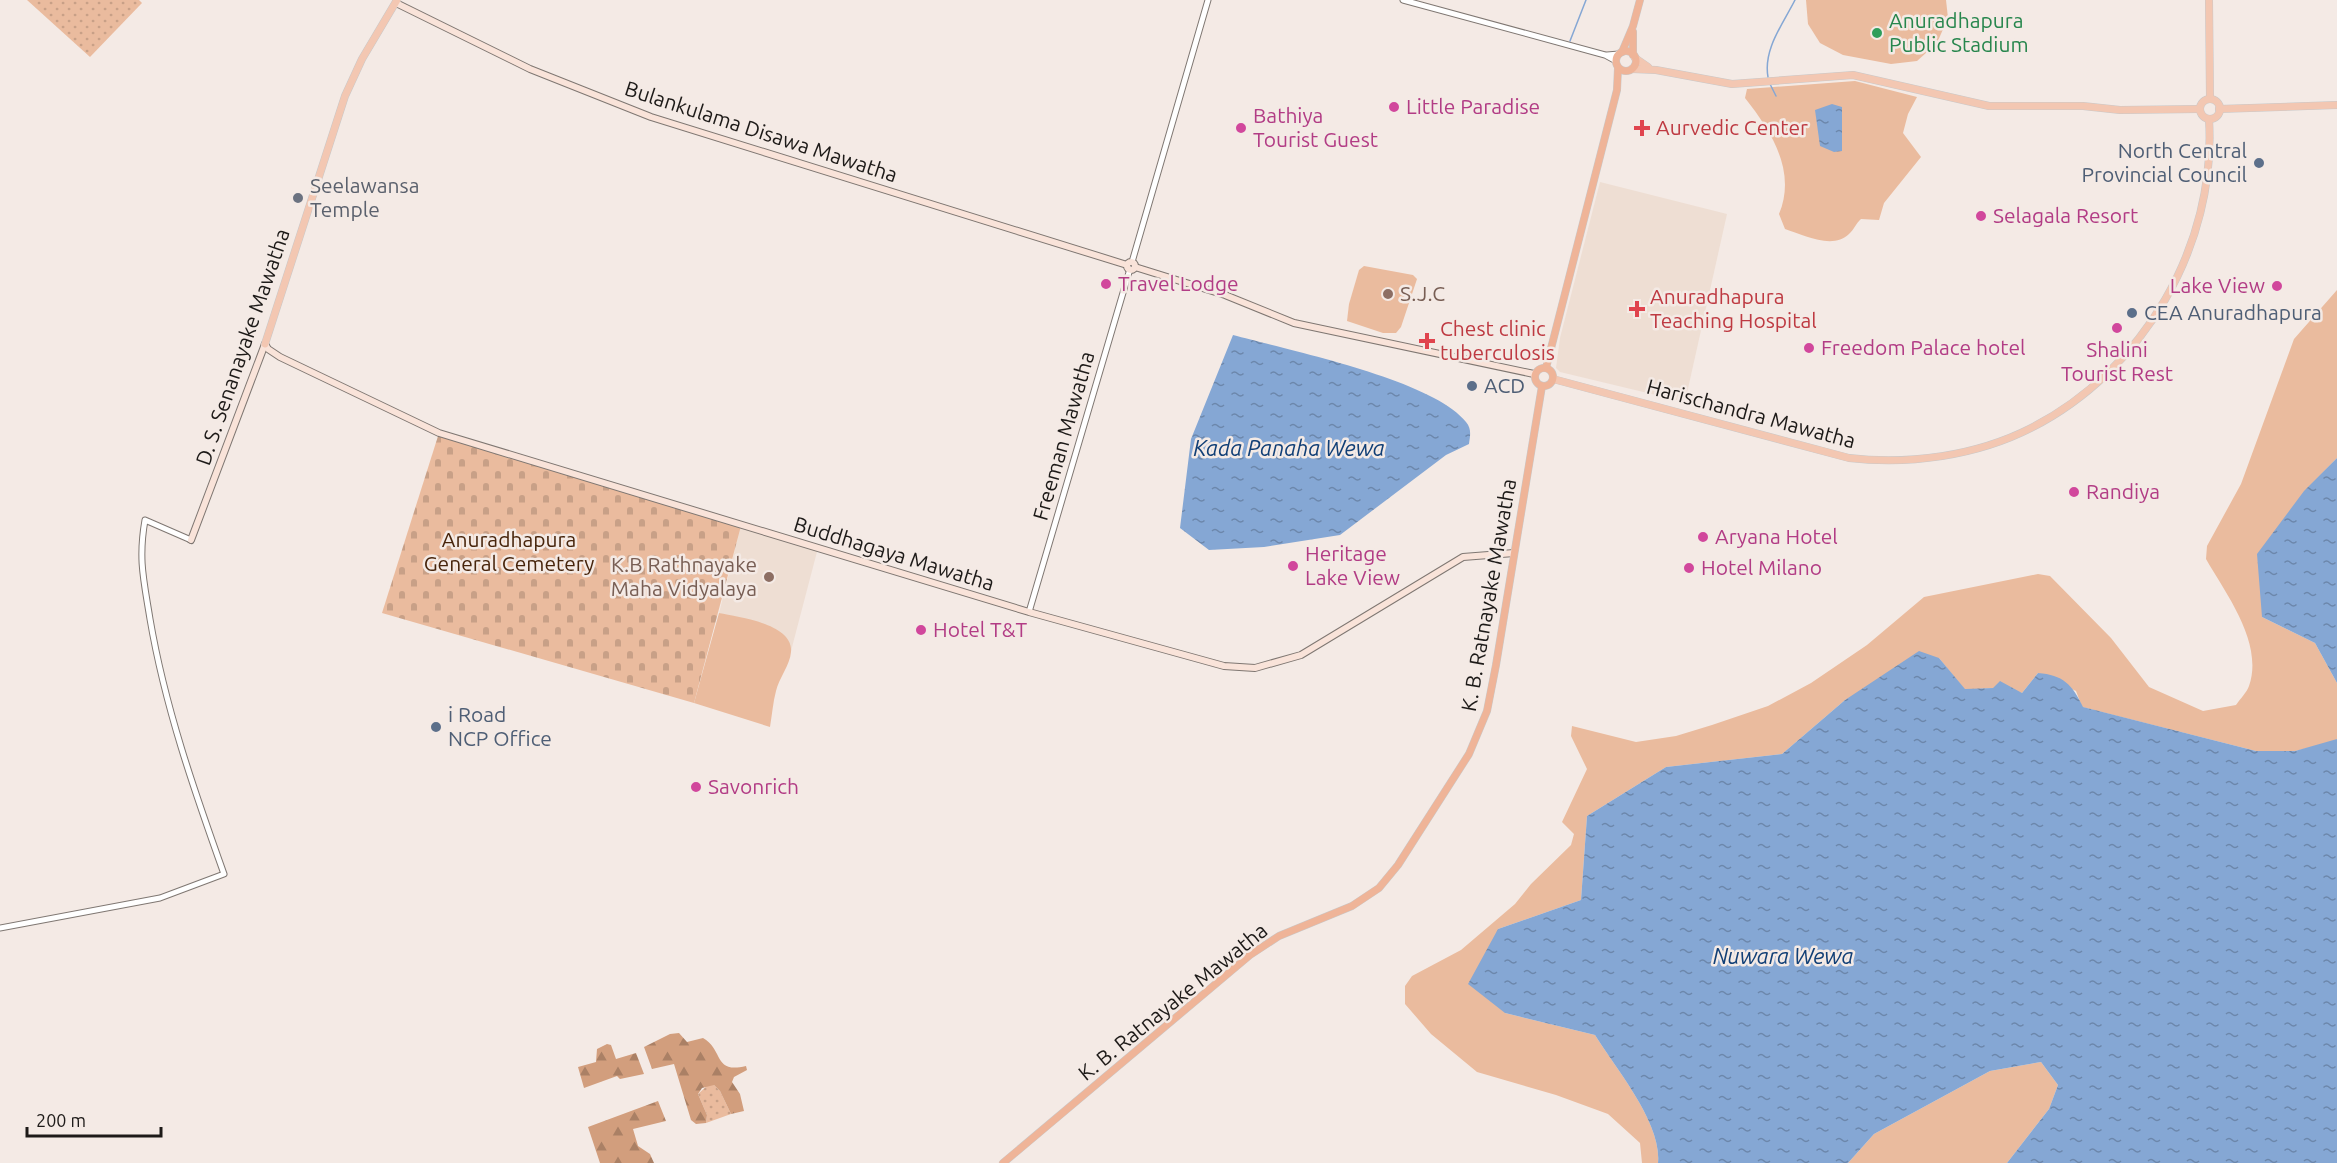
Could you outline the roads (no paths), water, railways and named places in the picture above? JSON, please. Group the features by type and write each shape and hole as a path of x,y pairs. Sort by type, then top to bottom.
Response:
{"highway":[{"path":"1546,368 1534,374 1536,383 1542,386 1551,384 1553,379 1546,368 1617,90 1619,59 1633,26 1640,0"},
{"path":"1617,90 1631,70 1634,56 1633,26"},
{"path":"1619,59 1634,56"},
{"path":"1619,59 1631,70"},
{"name":"K. B. Ratnayake Mawatha","path":"1004,1163 1258,949 1279,936 1358,902 1374,892 1389,878 1465,763 1477,739 1491,694 1542,386"}],"main road":[{"path":"2209,0 2210,99"},
{"name":"Bulankulama Disawa Mawatha","path":"397,1 530,69 651,117 1225,295 1294,323 1534,374"},
{"name":"D. S. Senanayake Mawatha","path":"191,540 265,344 345,96 362,59 397,1"},
{"path":"1634,56 1656,70"},
{"path":"1631,70 1656,70 1732,84 1853,75 1989,106 2083,106 2120,110 2200,109"},
{"path":"2210,99 2217,102 2219,109 2217,117 2209,119 2203,116 2200,109 2203,102 2210,99"},
{"path":"2219,109 2337,105"},
{"name":"Harischandra Mawatha","path":"1553,379 1849,458 1882,461 1947,455 2012,436 2052,416 2101,373 2143,333 2171,291 2183,268 2204,198 2209,161 2209,119"},
{"name":"Buddhagaya Mawatha","path":"265,344 268,349 280,357 439,433 1029,612 1224,666 1255,668 1301,655 1463,557 1514,553"}],"street":[{"name":"Freeman Mawatha","path":"1029,612 1208,0"},
{"path":"1403,0 1619,59"},
{"path":"0,928 160,898 224,873 188,775 159,671 140,569 145,520 191,540"}],"water":[{"path":"1832,104 1842,107 1842,151 1834,152 1820,146 1815,110"},
{"name":"Kada Panaha Wewa","path":"1233,335 1358,368 1424,393 1449,407 1466,422 1470,430 1469,444 1446,455 1340,535 1264,547 1209,550 1180,528 1191,439"},
{"path":"2337,458 2337,683 2315,643 2262,617 2257,554 2304,491"},
{"name":"Nuwara Wewa","path":"1919,651 1939,658 1965,689 1993,688 2000,681 2022,693 2038,673 2047,674 2066,682 2075,692 2083,707 2256,751 2295,751 2337,739 2337,1163 2007,1163 2049,1109 2058,1085 2041,1062 1990,1071 1874,1134 1848,1163 1658,1163 1653,1131 1645,1114 1595,1035 1505,1013 1468,984 1498,929 1581,900 1587,816 1666,767 1782,754 1845,700"}],"waterway":[{"path":"1570,41 1586,0"},
{"path":"1768,77 1767,67 1771,47 1795,0"},
{"path":"1770,84 1776,96"}],"place":[{"name":"Anuradhapura Public Stadium","path":"1877,33"},
{"name":"Little Paradise","path":"1394,107"},
{"name":"Bathiya Tourist Guest","path":"1241,128"},
{"name":"Aurvedic Center","path":"1642,128"},
{"name":"North Central Provincial Council","path":"2259,163"},
{"name":"Seelawansa Temple","path":"298,198"},
{"name":"Selagala Resort","path":"1981,216"},
{"name":"Travel Lodge","path":"1106,284"},
{"name":"Lake View","path":"2277,286"},
{"name":"S.J.C","path":"1388,294"},
{"name":"Anuradhapura Teaching Hospital","path":"1637,309"},
{"name":"CEA Anuradhapura","path":"2132,313"},
{"name":"Shalini Tourist Rest","path":"2117,328"},
{"name":"Chest clinic tuberculosis","path":"1427,341"},
{"name":"Freedom Palace hotel","path":"1809,348"},
{"name":"ACD","path":"1472,386"},
{"name":"Randiya","path":"2074,492"},
{"name":"Aryana Hotel","path":"1703,537"},
{"name":"Heritage Lake View","path":"1293,566"},
{"name":"Hotel Milano","path":"1689,568"},
{"name":"K.B Rathnayake Maha Vidyalaya","path":"769,577"},
{"name":"Hotel T&T","path":"921,630"},
{"name":"i Road NCP Office","path":"436,727"},
{"name":"Savonrich","path":"696,787"}],"park label":[{"name":"Anuradhapura General Cemetery","path":"509,552"}]}
